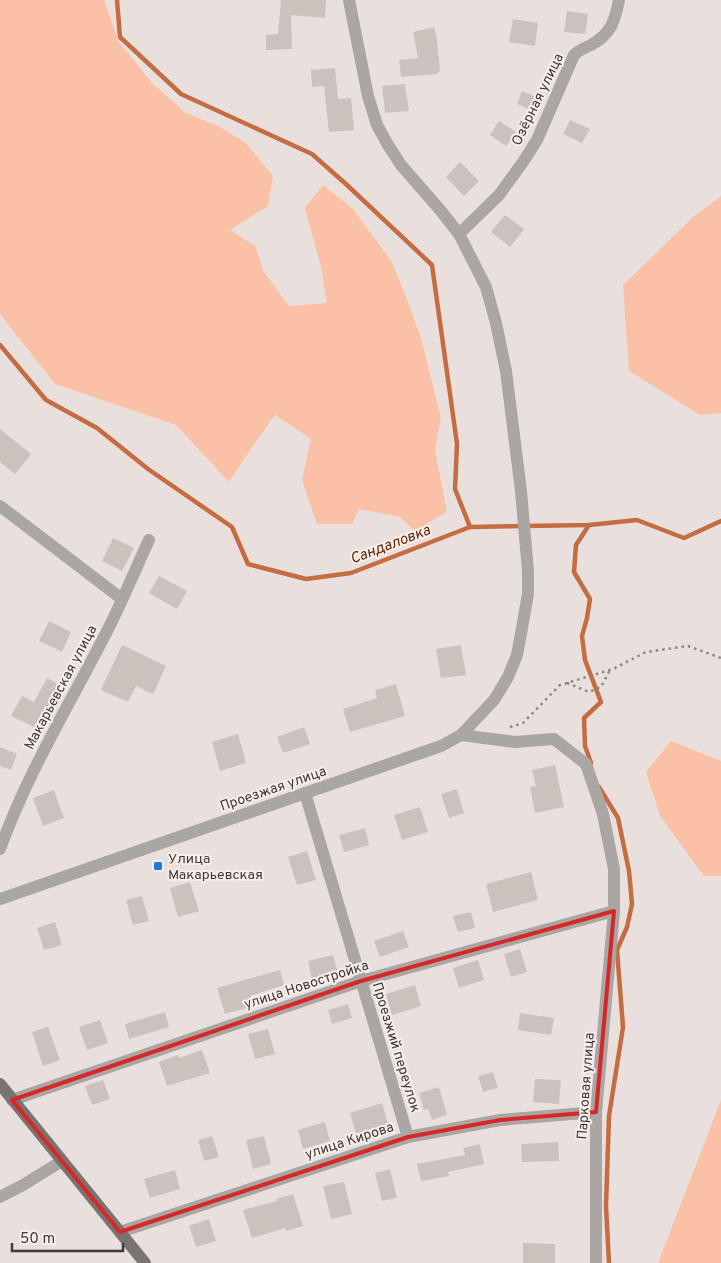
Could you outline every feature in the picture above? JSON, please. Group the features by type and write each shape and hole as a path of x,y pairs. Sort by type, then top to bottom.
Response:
{"main road":[{"path":"0,1084 145,1263"}],"street":[{"name":"Проезжая улица","path":"0,899 441,746 461,735 494,700 508,678 517,654 522,628 528,594 528,571 521,491 506,371 496,323 486,287 459,234 401,165 377,125 368,96 348,0"},
{"name":"Озёрная улица","path":"459,234 499,195 523,162 537,140 574,55 604,37 617,15 619,0"},
{"path":"0,506 122,599"},
{"name":"Макарьевская улица","path":"0,849 11,818 41,755 106,635 149,540"},
{"name":"Парковая улица","path":"461,735 515,742 554,739 586,764 603,814 614,869 614,911 596,1112 596,1263"},
{"name":"Проезжий переулок","path":"305,793 408,1137"},
{"name":"улица Новостройка","path":"12,1100 361,981 614,911"},
{"name":"улица Кирова","path":"120,1232 408,1137 500,1120 596,1112"},
{"path":"0,1197 62,1161"}],"path":[{"path":"505,728 523,723 560,685 610,670 646,652 688,646 721,658"},
{"path":"567,683 589,692 602,687 610,670"}],"highlighted area":[{"path":"614,911 596,1112 500,1120 408,1137 120,1232 12,1100 361,981"}],"shaded area":[{"path":"0,0 104,0 119,42 153,84 186,113 216,125 245,142 273,176 268,206 230,230 255,246 264,272 289,306 327,303 321,267 305,208 323,185 353,209 392,262 421,338 441,418 435,450 447,512 415,531 400,517 359,509 352,524 317,524 302,480 311,439 275,415 229,482 176,425 55,384 0,314"},
{"path":"721,196 721,413 700,415 629,371 623,285 693,217"},
{"path":"671,741 721,761 721,876 704,876 660,816 646,772"},
{"path":"721,1100 721,1263 658,1263"}],"building":[{"path":"281,0 326,0 325,18 291,15 292,49 266,50 266,35 278,34"},
{"path":"567,11 588,14 585,34 564,32"},
{"path":"513,19 538,23 535,46 509,42"},
{"path":"434,27 440,70 437,74 401,77 399,60 418,58 413,32"},
{"path":"335,68 338,99 351,98 354,130 329,132 324,86 312,87 311,70"},
{"path":"405,84 409,111 385,113 382,86"},
{"path":"522,91 543,100 537,113 517,104"},
{"path":"570,120 590,129 582,143 563,134"},
{"path":"499,121 516,132 506,146 490,135"},
{"path":"460,162 479,181 464,196 446,177"},
{"path":"505,215 524,229 510,247 491,232"},
{"path":"0,429 31,454 15,474 0,462"},
{"path":"113,538 134,548 122,571 102,561"},
{"path":"159,576 187,591 177,609 149,593"},
{"path":"49,621 71,632 62,652 39,641"},
{"path":"122,645 166,666 153,694 136,686 128,702 101,690"},
{"path":"461,645 466,675 441,678 436,649"},
{"path":"47,678 66,688 58,701 53,698 38,729 11,716 22,696 34,702"},
{"path":"396,684 405,716 350,732 343,709 377,698 375,690"},
{"path":"304,727 310,744 283,753 277,737"},
{"path":"238,734 246,763 220,771 212,742"},
{"path":"0,747 17,754 11,770 0,766"},
{"path":"555,765 564,807 535,813 530,787 536,786 532,770"},
{"path":"457,789 464,813 449,818 441,794"},
{"path":"54,790 64,818 43,826 33,798"},
{"path":"420,807 428,832 402,840 394,815"},
{"path":"365,828 369,845 344,852 339,835"},
{"path":"307,851 316,880 297,885 288,857"},
{"path":"531,872 538,900 493,912 486,884"},
{"path":"190,882 199,911 178,917 170,888"},
{"path":"142,896 149,921 133,925 126,900"},
{"path":"471,912 475,928 458,932 453,916"},
{"path":"55,922 62,945 44,950 37,928"},
{"path":"403,931 409,947 380,957 374,941"},
{"path":"520,949 527,972 511,977 504,954"},
{"path":"333,955 338,973 312,979 308,961"},
{"path":"478,960 484,980 459,988 453,968"},
{"path":"280,970 284,985 250,996 253,1006 225,1014 217,988"},
{"path":"415,985 421,1006 392,1015 386,994"},
{"path":"348,1004 352,1018 332,1024 328,1010"},
{"path":"165,1012 169,1027 129,1039 125,1024"},
{"path":"520,1013 554,1018 551,1035 518,1030"},
{"path":"100,1020 108,1043 87,1050 79,1027"},
{"path":"48,1027 60,1060 43,1066 32,1032"},
{"path":"268,1029 275,1054 255,1059 248,1034"},
{"path":"202,1050 210,1073 167,1086 159,1062 178,1055 179,1058"},
{"path":"493,1072 498,1088 483,1092 478,1076"},
{"path":"535,1079 561,1080 559,1104 533,1102"},
{"path":"103,1080 110,1099 92,1105 85,1086"},
{"path":"439,1087 447,1115 432,1120 428,1109 424,1110 419,1093"},
{"path":"382,1103 388,1124 356,1134 350,1113"},
{"path":"325,1122 330,1141 303,1149 298,1130"},
{"path":"212,1136 219,1157 204,1161 198,1140"},
{"path":"264,1136 271,1164 253,1169 246,1140"},
{"path":"558,1142 559,1161 522,1162 521,1144"},
{"path":"480,1144 484,1164 448,1172 449,1176 421,1181 417,1164 465,1155 463,1148"},
{"path":"390,1169 397,1198 382,1201 375,1173"},
{"path":"175,1170 180,1189 150,1198 144,1179"},
{"path":"344,1182 352,1214 331,1219 323,1186"},
{"path":"293,1194 303,1226 286,1231 285,1228 252,1238 243,1210 277,1201 276,1199"},
{"path":"209,1219 216,1241 196,1247 189,1226"},
{"path":"523,1243 555,1244 555,1263 523,1263"}],"waterway":[{"path":"117,0 120,37 181,94 312,154 432,265 457,444 455,489 470,527"},
{"name":"Сандаловка","path":"0,345 46,400 97,428 148,469 232,527 248,564 306,579 351,573 470,527 589,525 637,520 684,538 721,521"},
{"path":"589,525 576,545 574,572 590,599 582,636 585,660 601,702 584,718 585,746 591,763"},
{"path":"599,787 618,818 629,871 632,904 627,927 617,950 623,1027 609,1116 606,1206 609,1263"}],"place":[{"name":"Улица Макарьевская","path":"158,866"}]}
